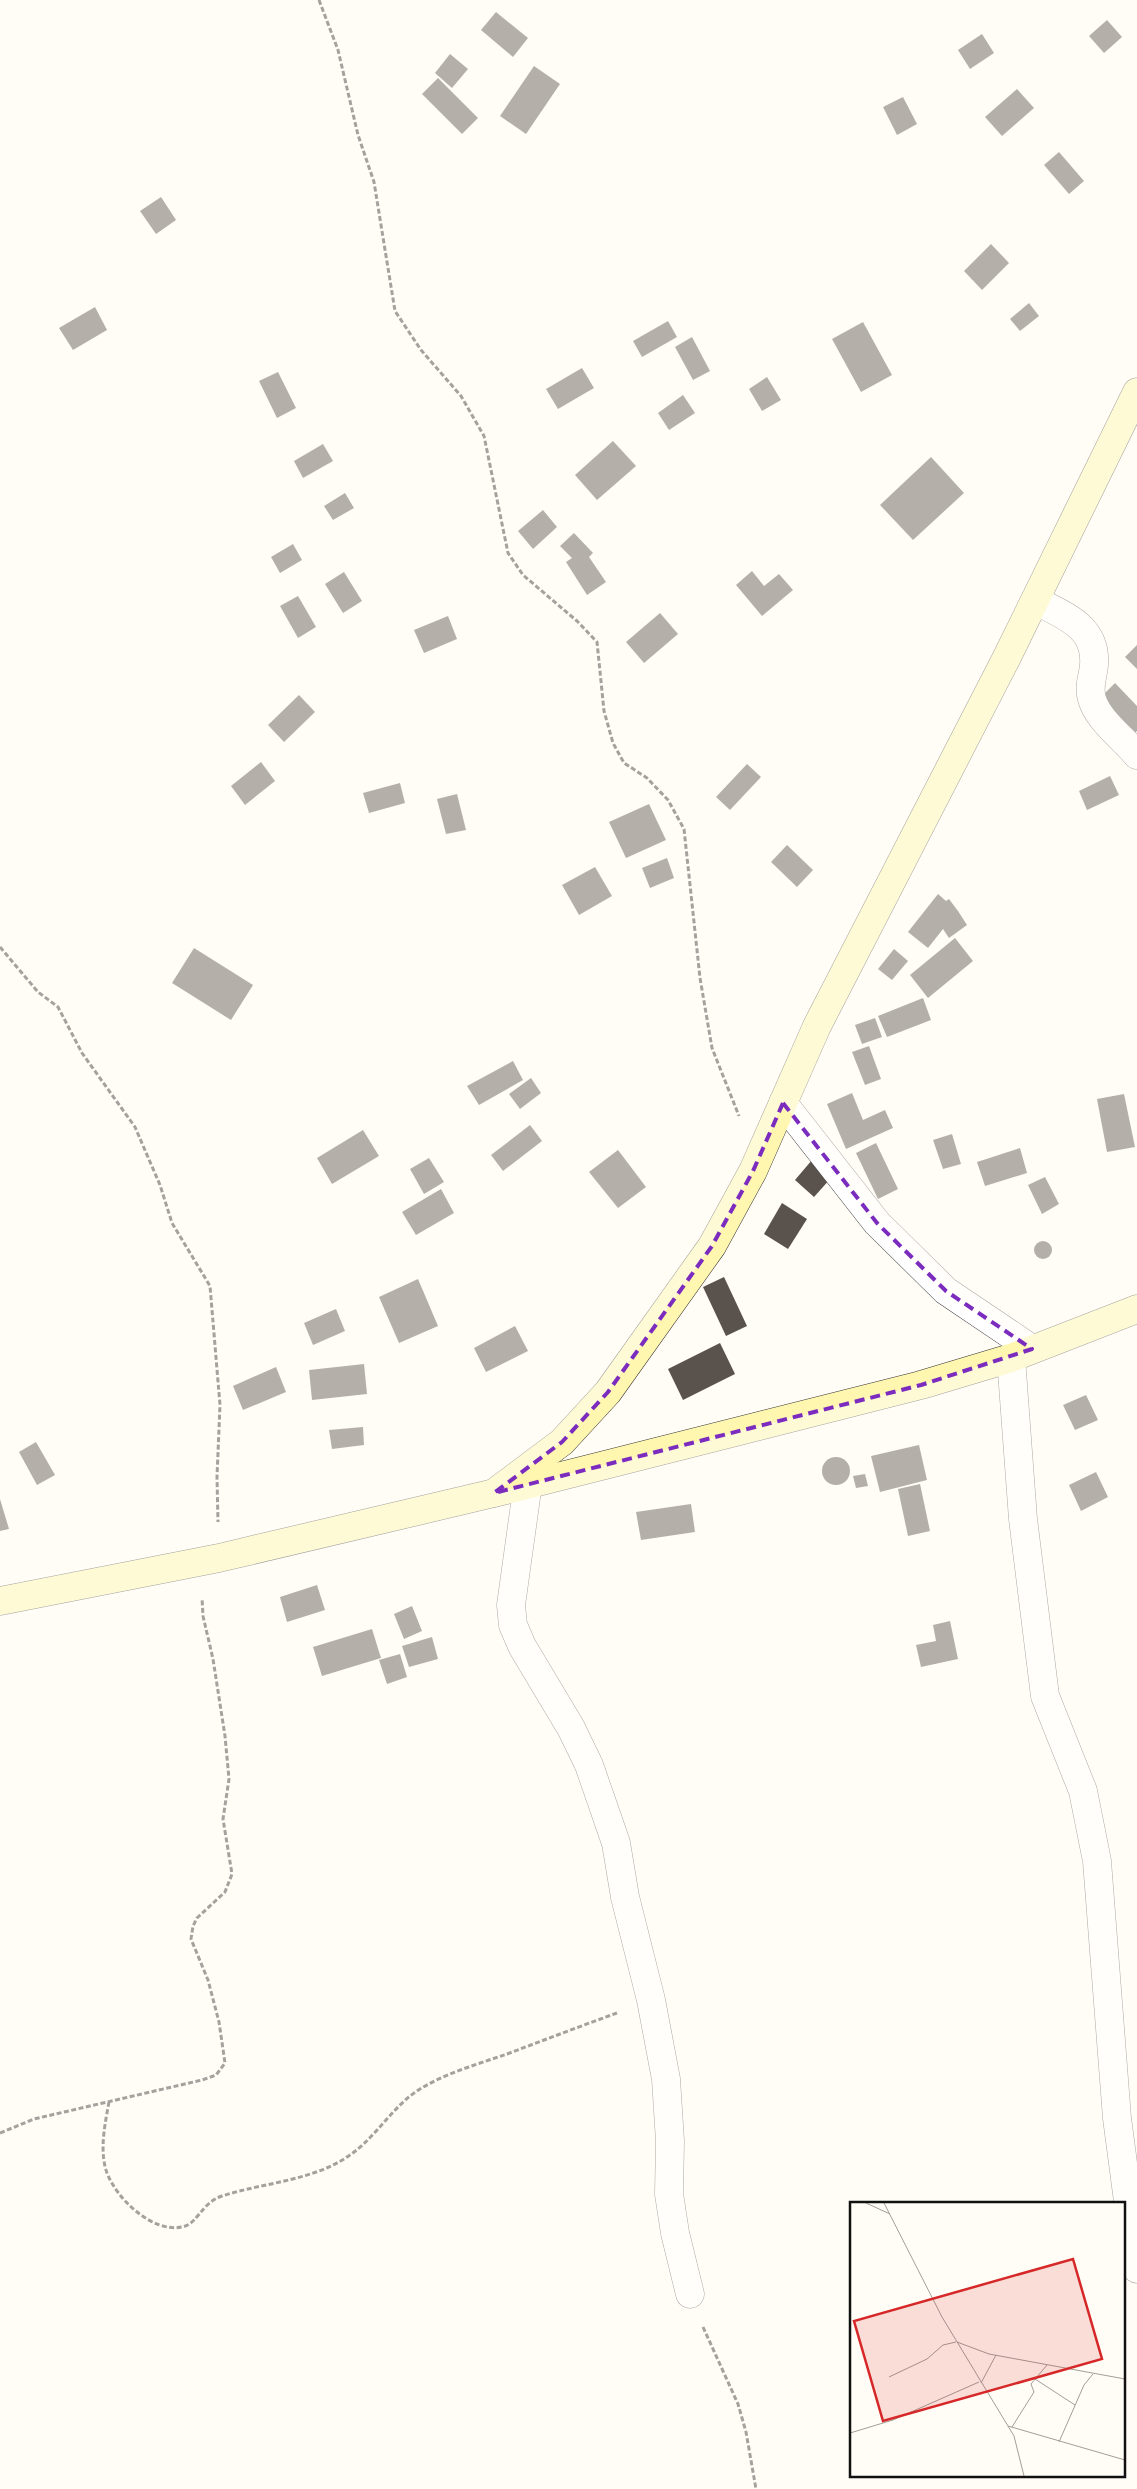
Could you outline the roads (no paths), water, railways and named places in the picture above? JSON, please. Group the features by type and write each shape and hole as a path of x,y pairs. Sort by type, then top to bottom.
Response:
{"street":[{"path":"494,1493 562,1442 608,1392 712,1246 761,1155 817,1026 1035,600 1137,392"},
{"path":"1035,600 1086,630 1094,652 1094,666 1090,683 1096,710 1137,755"},
{"path":"783,1103 877,1223 946,1291 1022,1353"},
{"path":"0,1601 210,1560 494,1493 911,1387 1022,1353 1137,1309"},
{"path":"1022,1353 1023,1519 1045,1696 1082,1791 1097,1861 1117,2118 1137,2269"},
{"path":"528,1483 510,1605 513,1625 522,1646 571,1728 589,1766 616,1843 625,1897 651,2000 666,2079 670,2141 669,2194 675,2233 690,2294"}]}
